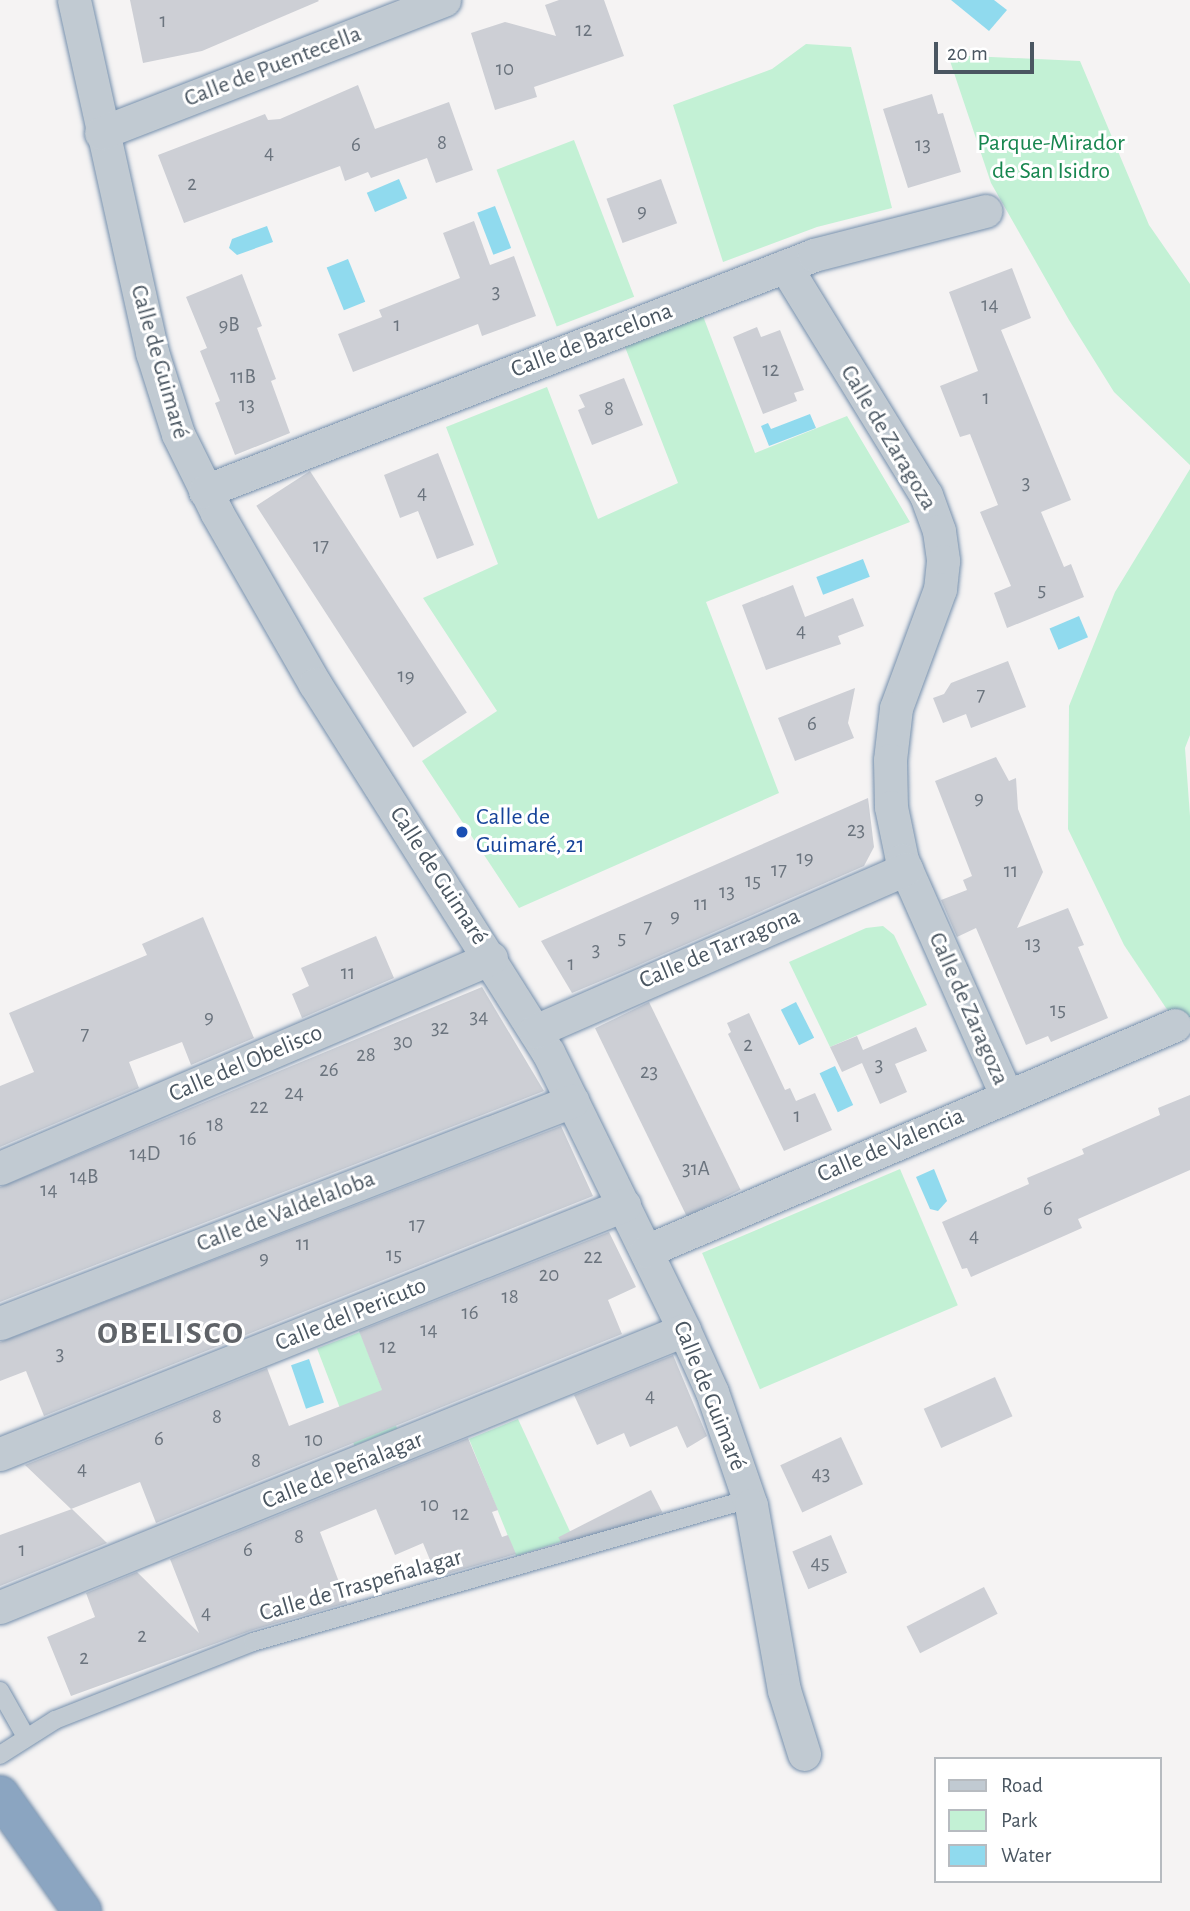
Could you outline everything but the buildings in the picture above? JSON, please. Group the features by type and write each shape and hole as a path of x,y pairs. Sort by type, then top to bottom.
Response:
{"highway":[{"path":"0,1795 82,1911"}],"street":[{"name":"Calle de Guimaré","path":"74,0 101,133 161,383 205,491 321,693 536,1031 684,1330 712,1392 749,1499 770,1590 784,1690 804,1754"},
{"name":"Calle de Puentecella","path":"101,133 444,0"},
{"name":"Calle de Barcelona","path":"205,491 785,266 833,249 985,211"},
{"name":"Calle de Zaragoza","path":"785,266 926,495 942,540 940,589 908,665 891,744 891,807 906,869 1007,1097"},
{"name":"Calle de Tarragona","path":"536,1031 906,869"},
{"name":"Calle del Obelisco","path":"0,1168 491,958"},
{"name":"Calle de Valencia","path":"646,1251 1175,1025"},
{"name":"Calle de Valdelaloba","path":"0,1323 572,1101"},
{"name":"Calle del Pericuto","path":"0,1454 624,1205"},
{"name":"Calle de Peñalagar","path":"0,1607 684,1330"}],"lane":[{"name":"Calle de Traspeñalagar","path":"0,1755 55,1720 253,1642 749,1499"},
{"path":"0,1691 26,1737"}],"green space":[{"path":"806,44 851,47 892,208 817,227 723,262 673,105 772,69"},
{"name":"Parque-Mirador de San Isidro","path":"948,55 1080,61 1149,225 1190,284 1190,465 1114,392 1069,320 991,183"},
{"path":"574,140 634,297 557,327 497,170"},
{"path":"703,316 755,453 847,416 910,522 706,602 779,793 519,908 422,761 497,711 423,598 498,564 446,427 547,387 598,519 678,483 625,347"},
{"path":"1190,469 1190,735 1185,748 1190,816 1190,1032 1166,1008 1124,945 1068,829 1069,706 1115,592"},
{"path":"883,926 894,935 927,1005 830,1047 789,962 866,928"},
{"path":"900,1169 958,1305 760,1389 702,1253"},
{"path":"360,1332 397,1429 354,1446 317,1348"},
{"path":"518,1419 573,1538 516,1556 469,1439"}],"water":[{"path":"951,0 994,0 1007,10 989,31"},
{"path":"399,179 407,198 375,212 367,193"},
{"path":"495,206 511,248 493,255 477,213"},
{"path":"267,226 273,242 237,255 229,248 232,239"},
{"path":"348,259 365,302 344,310 327,268"},
{"path":"810,414 816,428 769,446 761,426 768,423 771,429"},
{"path":"863,559 870,577 823,595 816,577"},
{"path":"1079,616 1088,637 1059,650 1050,629"},
{"path":"796,1002 814,1038 799,1045 781,1010"},
{"path":"835,1066 853,1105 838,1112 820,1073"},
{"path":"934,1169 947,1201 938,1211 930,1209 916,1177"},
{"path":"309,1359 324,1402 306,1409 291,1365"}],"place":[{"name":"Calle de Guimaré, 21","path":"462,832"}],"district":[{"name":"OBELISCO","path":"171,1333"}]}
